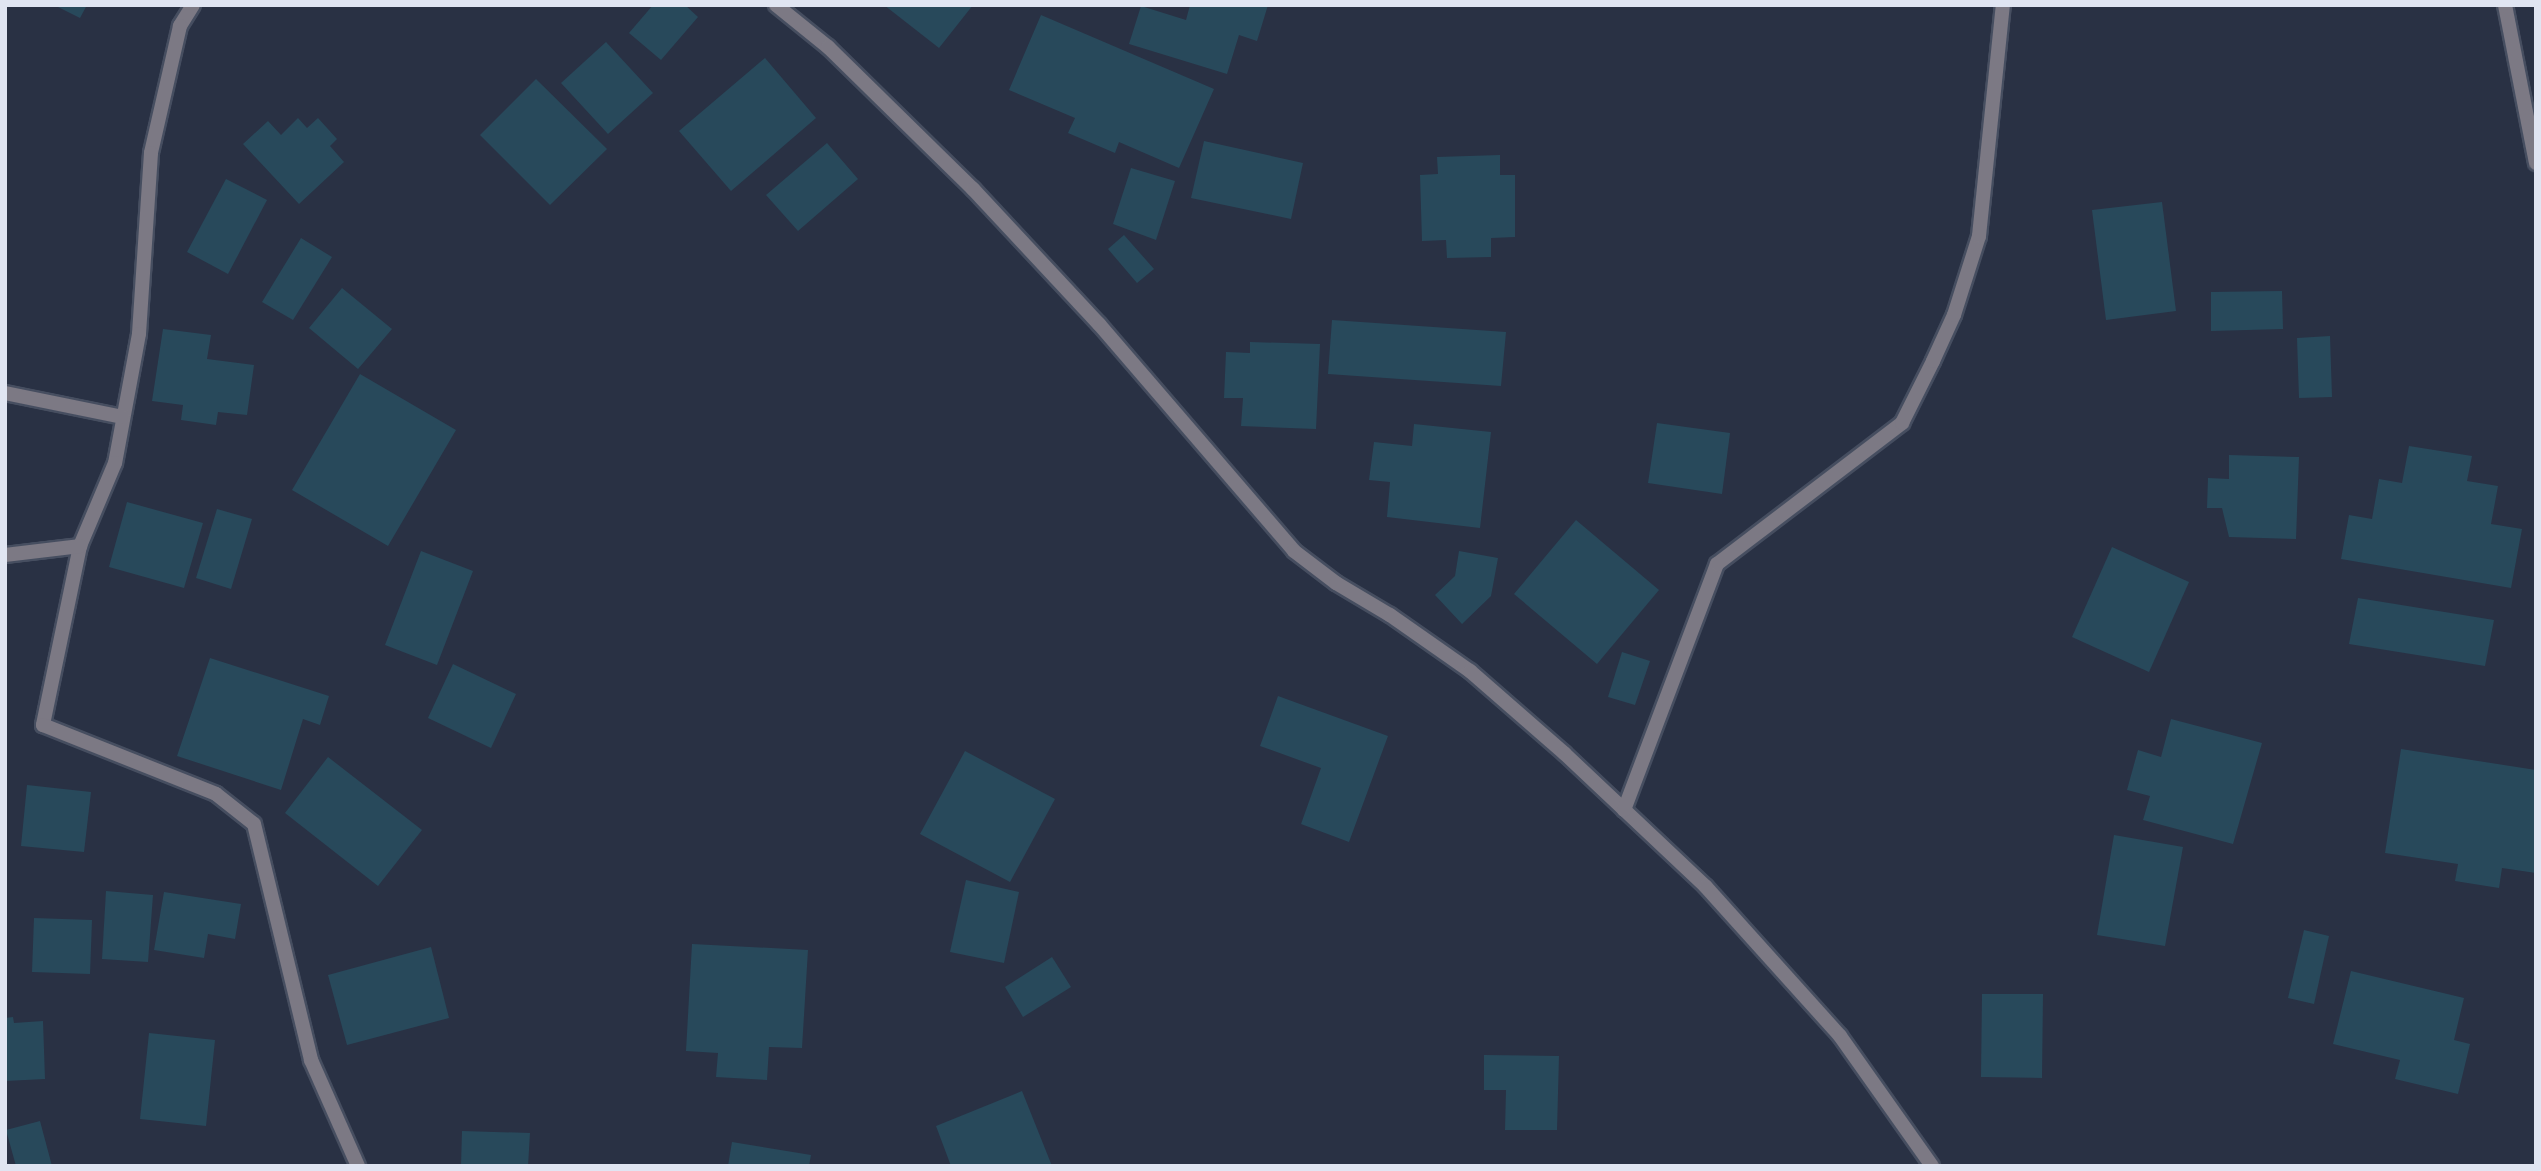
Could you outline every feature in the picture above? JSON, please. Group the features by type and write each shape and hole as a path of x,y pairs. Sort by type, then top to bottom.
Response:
{"street":[{"path":"193,5 180,26 151,153 139,334 115,463 80,546 43,725 216,794 254,824 311,1060 358,1166"},
{"path":"776,5 828,47 973,189 1099,324 1294,551 1470,671 1706,887 1840,1036 1932,1166"},
{"path":"1624,810 1717,564 1902,423 1933,360 1954,315 1979,236 2003,5"},
{"path":"2505,5 2536,163"},
{"path":"5,393 123,418"},
{"path":"5,555 80,546"}],"building":[{"path":"54,5 87,5 80,18"},
{"path":"653,5 685,5 698,17 661,60 629,33"},
{"path":"884,5 973,5 939,48"},
{"path":"1190,5 1268,5 1257,41 1239,35 1227,74 1129,44 1141,6 1186,20"},
{"path":"1041,15 1214,89 1179,168 1119,142 1115,153 1068,133 1075,118 1009,90"},
{"path":"606,42 653,93 608,134 561,83"},
{"path":"765,58 816,118 731,191 679,131"},
{"path":"536,79 607,149 550,205 480,135"},
{"path":"298,118 307,128 318,118 337,139 330,146 344,162 299,204 243,144 268,121 281,135"},
{"path":"1204,141 1303,163 1291,219 1191,198"},
{"path":"827,143 858,179 798,231 766,195"},
{"path":"1500,155 1500,175 1515,175 1515,237 1491,238 1491,257 1447,258 1446,240 1422,241 1420,175 1438,174 1437,157"},
{"path":"1131,168 1175,181 1156,240 1113,224"},
{"path":"226,179 267,200 228,274 187,252"},
{"path":"2162,202 2176,311 2106,320 2092,210"},
{"path":"1124,235 1154,269 1137,283 1108,249"},
{"path":"301,238 332,257 293,320 262,302"},
{"path":"342,288 392,329 358,369 309,328"},
{"path":"2282,291 2283,329 2211,331 2211,292"},
{"path":"1332,320 1506,332 1501,386 1328,374"},
{"path":"163,329 211,335 207,359 254,365 247,415 218,412 216,425 181,420 183,405 152,401"},
{"path":"2330,336 2332,397 2299,398 2297,338"},
{"path":"1250,342 1320,344 1316,429 1241,426 1243,398 1224,398 1226,352 1250,353"},
{"path":"360,374 456,430 388,546 292,490"},
{"path":"1657,423 1730,433 1722,494 1648,483"},
{"path":"1414,424 1491,432 1480,528 1387,517 1390,482 1369,480 1374,442 1412,446"},
{"path":"2409,446 2472,456 2467,481 2498,486 2491,524 2522,529 2511,588 2341,559 2349,515 2372,519 2379,479 2402,483"},
{"path":"2229,455 2299,457 2296,539 2229,537 2222,508 2207,508 2208,478 2229,479"},
{"path":"127,502 203,523 184,588 109,567"},
{"path":"217,509 252,519 231,589 196,578"},
{"path":"1576,520 1659,590 1597,664 1514,594"},
{"path":"2112,547 2189,582 2149,672 2072,637"},
{"path":"421,551 473,571 437,665 385,645"},
{"path":"1459,551 1498,558 1491,596 1462,624 1435,595 1455,576"},
{"path":"2358,598 2494,620 2485,666 2349,644"},
{"path":"1622,652 1650,661 1635,705 1608,697"},
{"path":"210,658 329,696 320,725 303,719 281,790 177,756"},
{"path":"453,664 516,694 491,748 428,718"},
{"path":"1278,696 1388,736 1349,842 1301,824 1321,768 1260,746"},
{"path":"2171,719 2262,743 2233,844 2143,820 2150,796 2127,790 2138,750 2161,757"},
{"path":"2401,749 2536,770 2536,873 2502,868 2499,888 2455,881 2458,864 2385,853"},
{"path":"965,751 1055,799 1010,882 920,834"},
{"path":"328,757 422,830 378,886 285,813"},
{"path":"27,785 91,792 84,852 21,846"},
{"path":"2114,835 2183,847 2165,946 2097,935"},
{"path":"966,880 1019,892 1004,963 950,952"},
{"path":"106,891 153,895 148,962 102,959"},
{"path":"164,892 241,904 235,939 208,934 204,958 154,950"},
{"path":"34,918 92,920 90,974 32,972"},
{"path":"2304,930 2329,936 2314,1004 2288,998"},
{"path":"692,944 808,950 802,1048 769,1047 767,1080 716,1077 718,1053 686,1051"},
{"path":"431,947 449,1018 347,1045 328,975"},
{"path":"1052,957 1071,987 1023,1017 1005,987"},
{"path":"2351,971 2464,998 2454,1040 2470,1044 2458,1094 2395,1079 2400,1060 2333,1044"},
{"path":"1982,994 2043,994 2042,1078 1981,1077"},
{"path":"13,1017 14,1023 43,1021 45,1079 5,1081 5,1018"},
{"path":"149,1033 215,1040 206,1126 140,1119"},
{"path":"1484,1055 1559,1056 1557,1130 1505,1130 1506,1090 1484,1090"},
{"path":"1022,1091 1052,1166 951,1166 936,1126"},
{"path":"40,1121 52,1166 16,1166 6,1130"},
{"path":"462,1131 530,1133 528,1166 461,1166"},
{"path":"732,1142 811,1155 809,1166 728,1166"}]}
